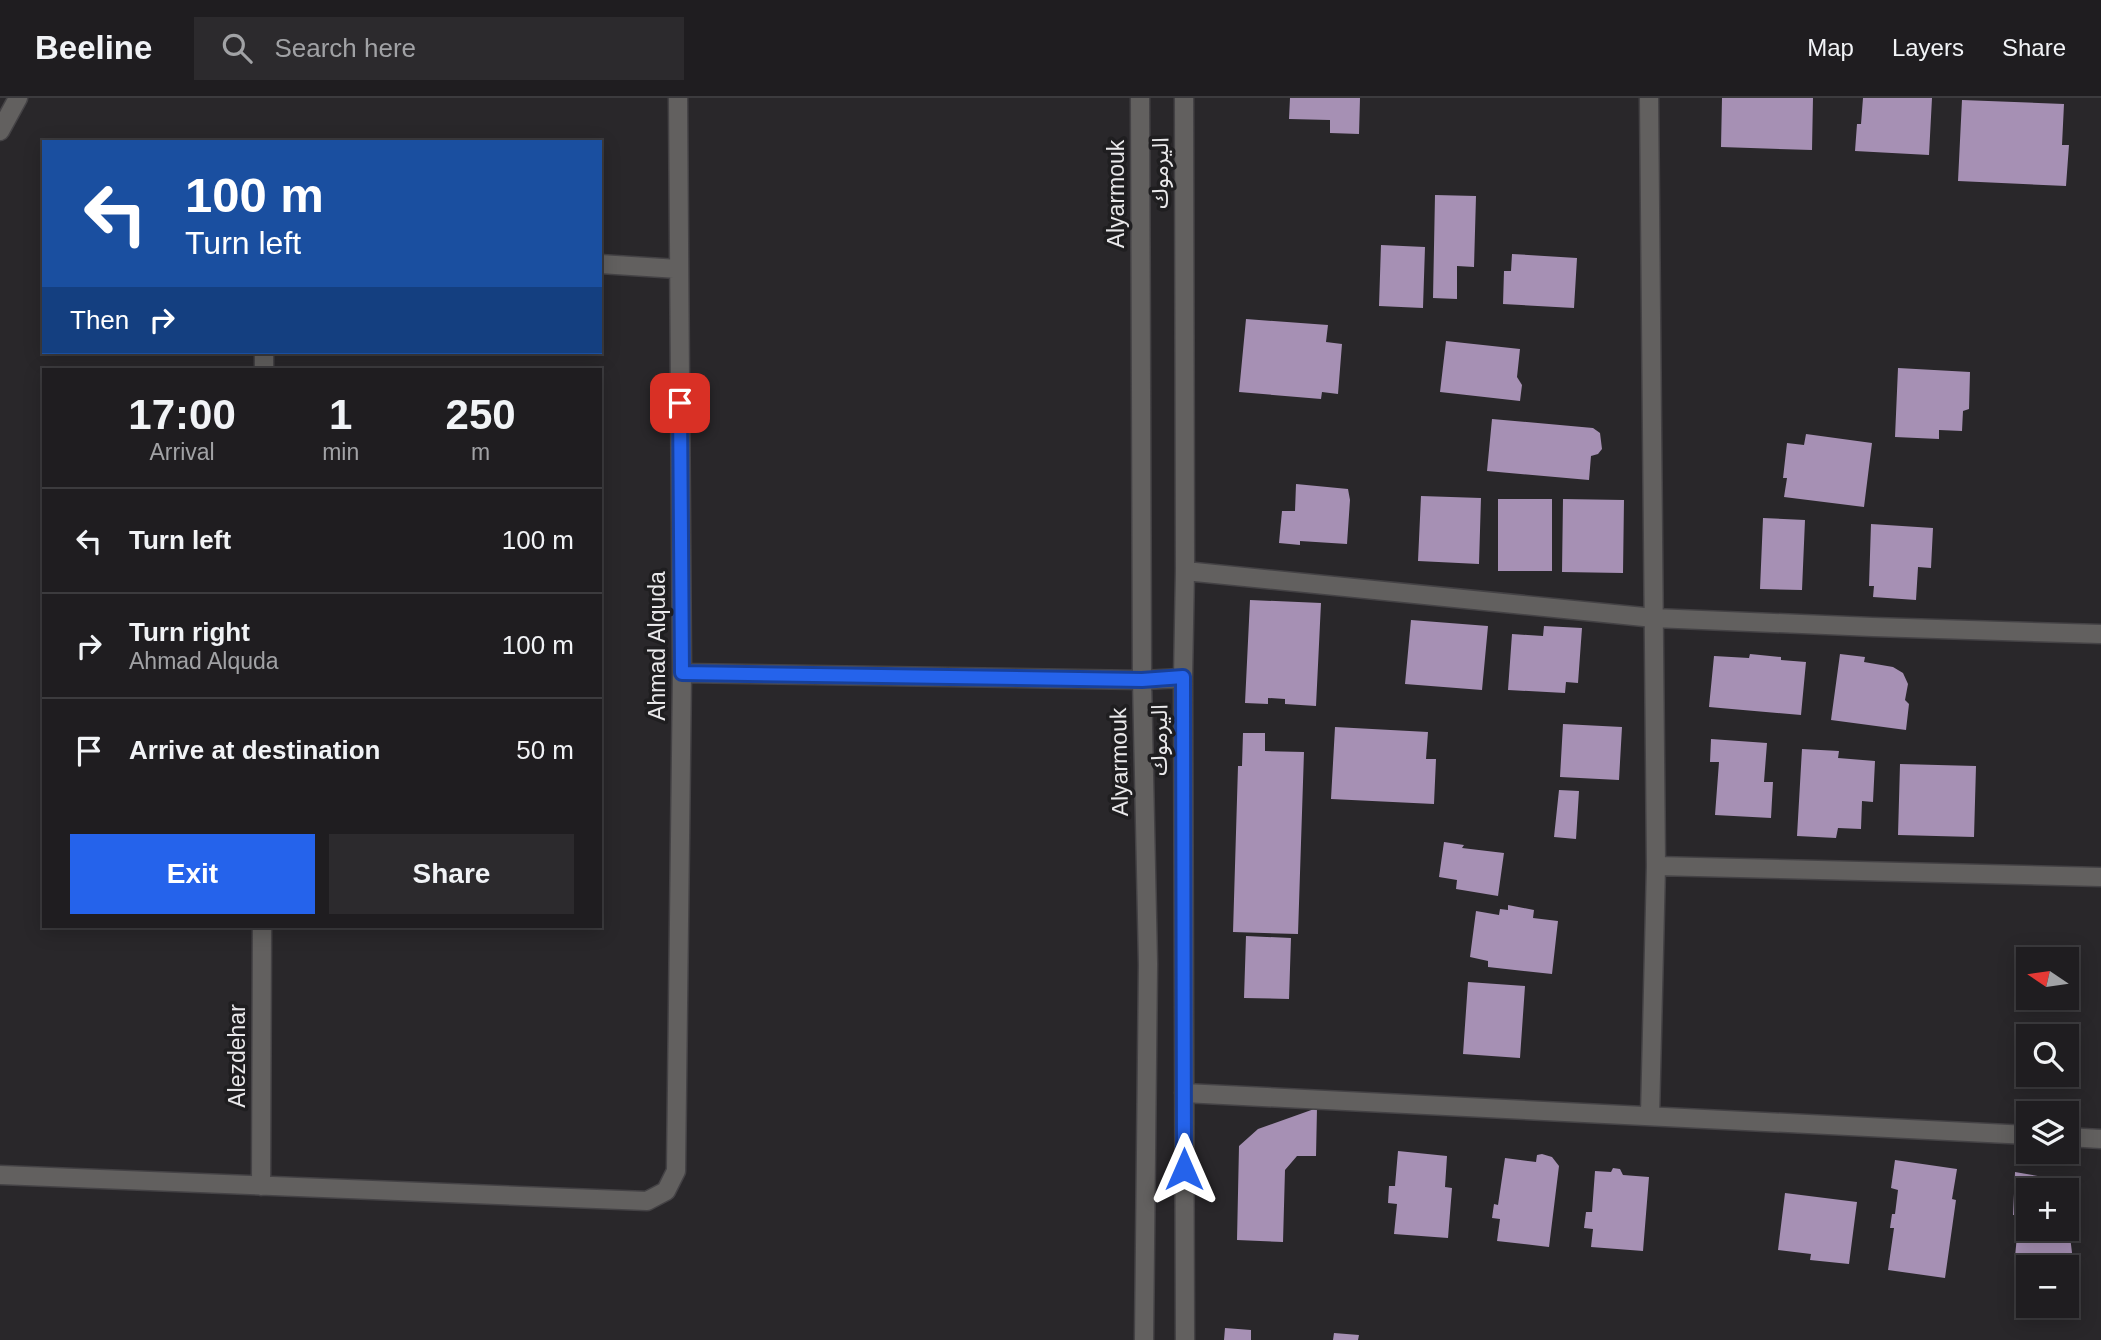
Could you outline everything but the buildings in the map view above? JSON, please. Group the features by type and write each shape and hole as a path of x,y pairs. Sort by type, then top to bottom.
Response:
{"street":[{"path":"0,131 18,98"},
{"name":"Ahmad Alquda","path":"261,1186 647,1201 667,1191 676,1171 682,673 678,98"},
{"name":"Alyarmouk","path":"1140,98 1142,680 1148,964 1144,1340"},
{"name":"اليرموك","path":"1184,98 1185,1340"},
{"path":"1649,98 1657,866 1650,1116"},
{"path":"602,264 678,269"},
{"path":"1185,571 1654,618 2101,634"},
{"path":"682,673 1142,680 1183,677"},
{"path":"1657,866 2101,877"},
{"name":"Alezdehar","path":"261,1186 262,928"},
{"path":"1184,1093 2016,1134"},
{"path":"2079,1138 2101,1139"},
{"path":"0,1175 261,1186"}],"route":[{"path":"680,403 682,673 1142,680 1183,677 1184,1169"}]}
